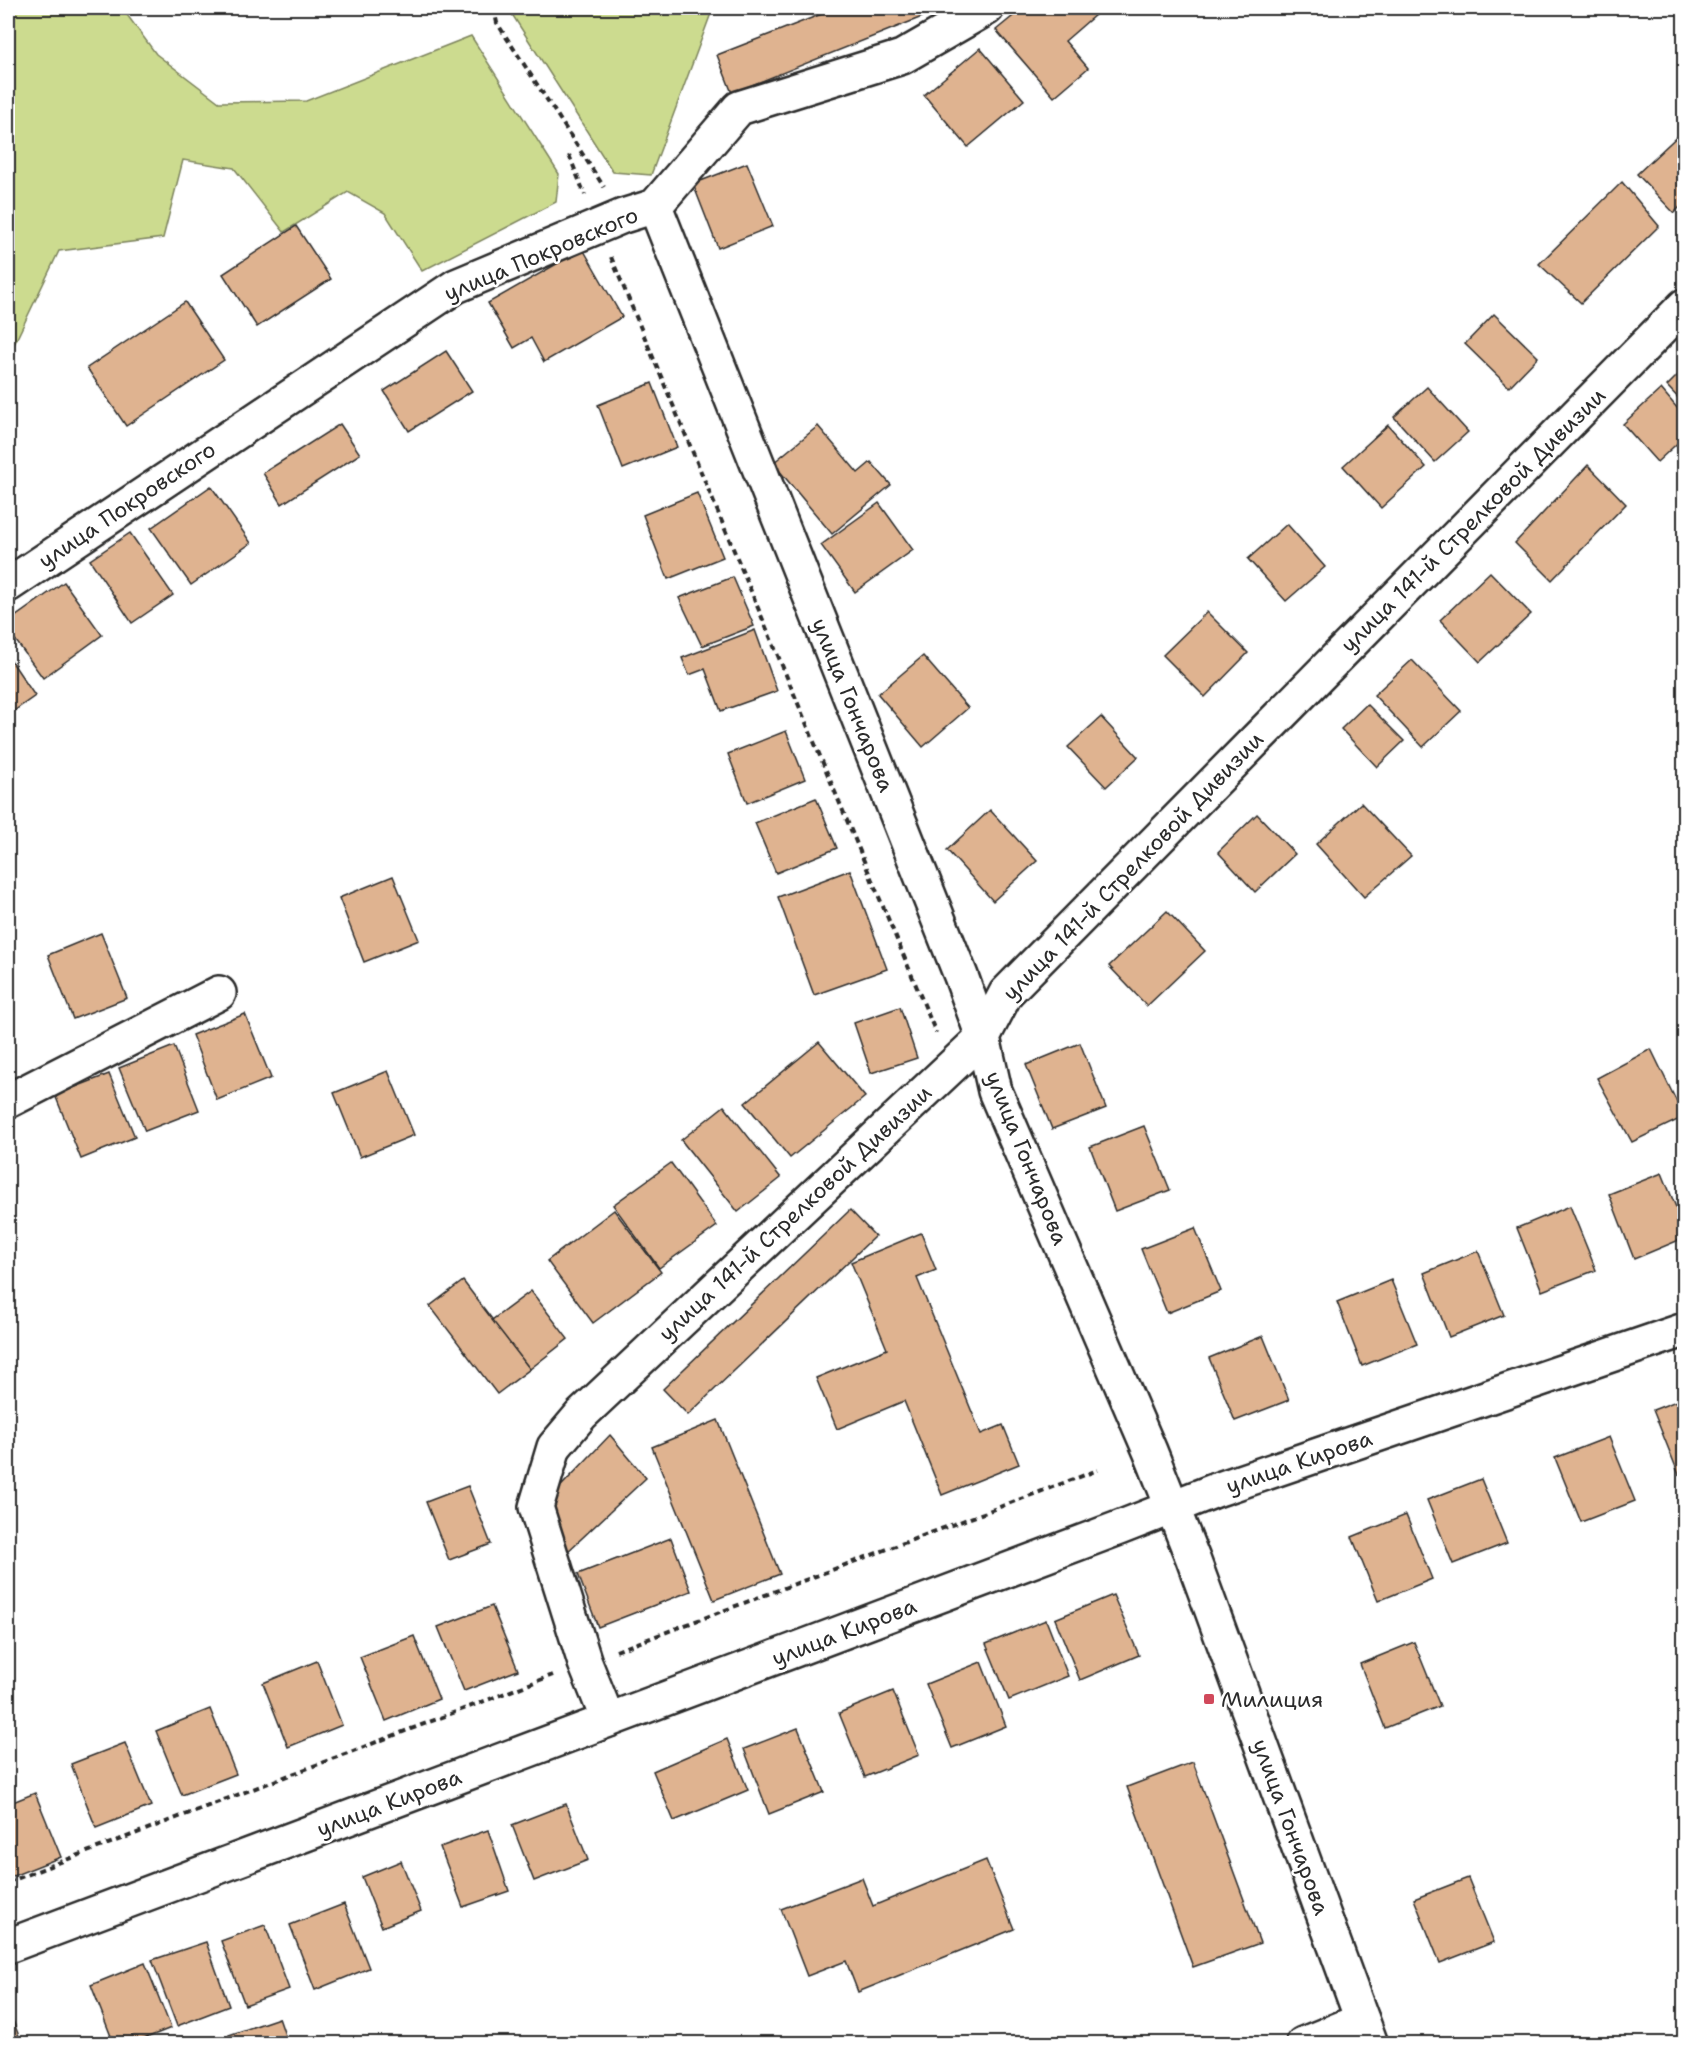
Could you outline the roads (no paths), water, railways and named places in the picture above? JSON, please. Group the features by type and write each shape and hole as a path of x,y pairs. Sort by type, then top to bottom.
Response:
{"street":[{"name":"улица Покровского","path":"8,585 456,286 611,221 655,206 739,108 902,57 987,8"},
{"name":"улица Гончарова","path":"655,206 960,976 982,1037 995,1091 1150,1451 1197,1570 1366,2032"},
{"name":"улица 141-й Стрелковой Дивизии","path":"608,1720 585,1663 536,1507 554,1447 581,1414 982,1037 1005,993 1684,306"},
{"path":"8,1101 219,993"},
{"name":"улица Кирова","path":"8,1946 1216,1490 1684,1330"},
{"path":"1303,2043 1366,2032"}],"place":[{"name":"Милиция","path":"1209,1699"}]}
